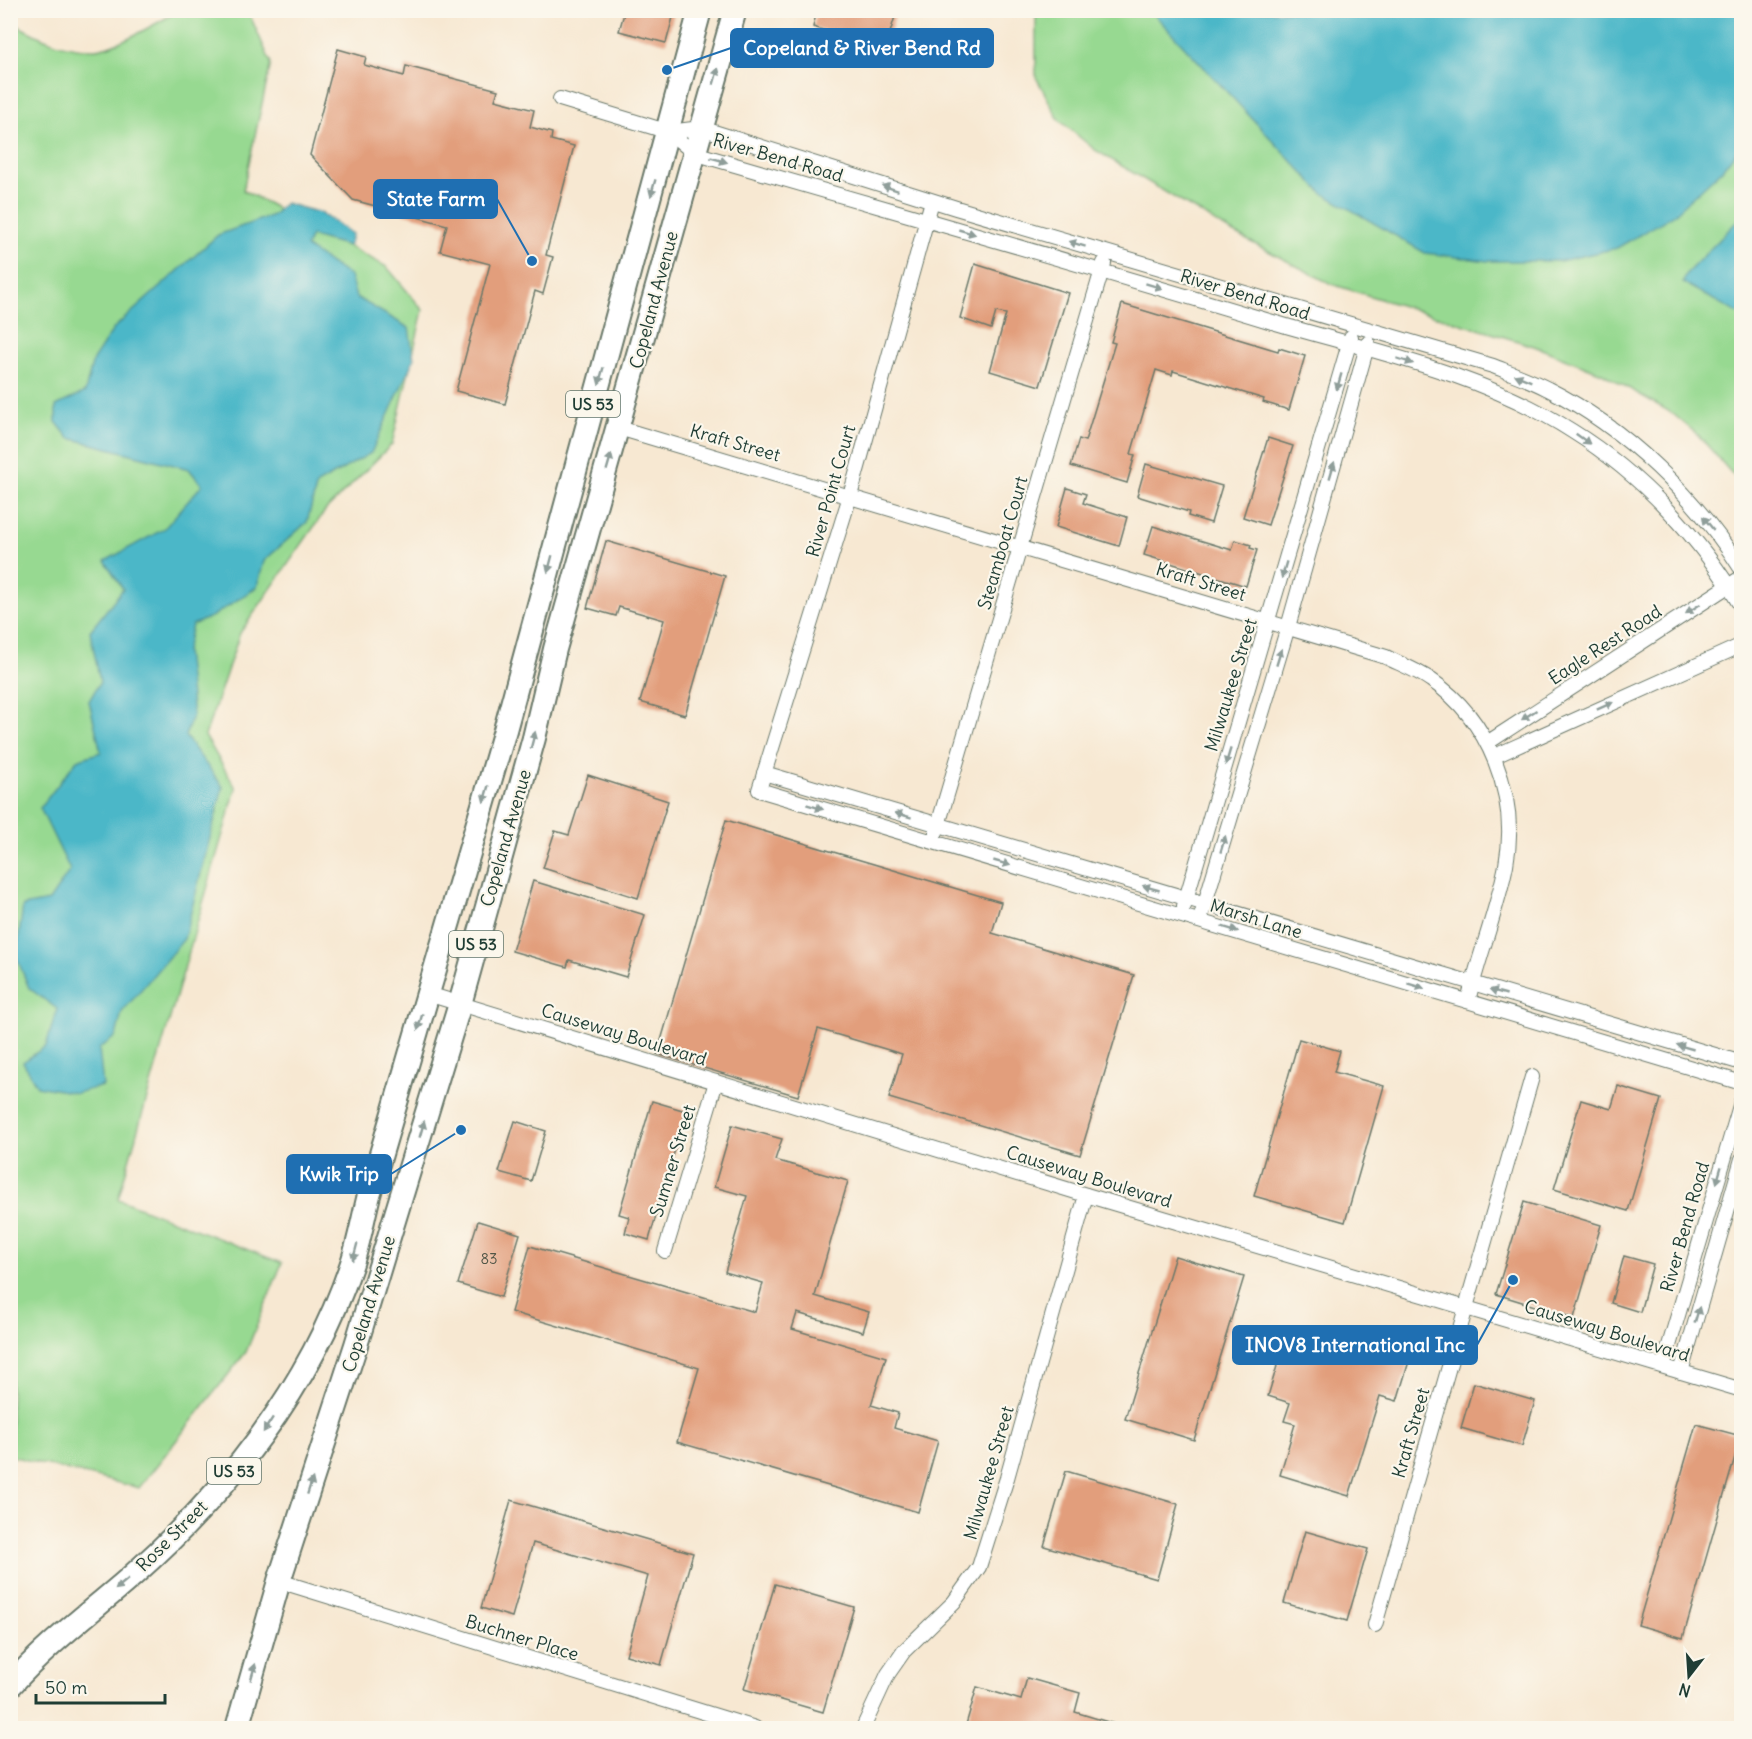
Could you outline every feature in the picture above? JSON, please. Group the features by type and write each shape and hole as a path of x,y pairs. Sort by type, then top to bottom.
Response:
{"highway":[{"name":"Copeland Avenue","path":"369,1195 508,720 669,132 700,10"},
{"name":"Copeland Avenue","path":"237,1728 279,1581 360,1335 460,1004 534,738 572,588 619,428 735,10"},
{"path":"572,588 569,565 587,487 585,477 576,466"},
{"name":"Rose Street","path":"10,1686 70,1627 132,1576 190,1521 251,1450 293,1386 321,1336 351,1266 369,1195"}],"street":[{"name":"River Bend Road","path":"560,99 669,132 694,153 1102,270 1489,388 1573,431 1636,479 1670,513 1728,585 1742,608"},
{"name":"River Bend Road","path":"669,132 701,128 932,201 1493,366 1548,388 1595,417 1639,452 1680,490 1742,570"},
{"name":"River Point Court","path":"759,790 850,496 932,201"},
{"name":"Steamboat Court","path":"933,842 1107,253"},
{"name":"Milwaukee Street","path":"1181,915 1269,622 1354,326"},
{"name":"Milwaukee Street","path":"1200,920 1288,627 1371,331"},
{"name":"Kraft Street","path":"619,428 1386,657 1431,680 1459,705 1495,756 1506,804 1509,831 1506,862 1468,1001"},
{"name":"Eagle Rest Road","path":"1487,743 1742,577"},
{"path":"1495,756 1742,645"},
{"name":"Marsh Lane","path":"764,773 1742,1063"},
{"name":"Marsh Lane","path":"759,790 1742,1083"},
{"name":"Causeway Boulevard","path":"428,994 1086,1195 1742,1390"},
{"name":"Kraft Street","path":"1375,1625 1532,1077"},
{"name":"Sumner Street","path":"664,1251 716,1082"},
{"name":"River Bend Road","path":"1663,1366 1742,1099"},
{"name":"River Bend Road","path":"1681,1371 1742,1159"},
{"name":"Milwaukee Street","path":"863,1728 888,1674 904,1651 954,1602 979,1567 1008,1478 1086,1195"},
{"name":"Buchner Place","path":"279,1581 755,1728"}],"green space":[{"path":"178,11 248,11 271,63 243,190 387,267 423,310 392,444 325,511 240,633 205,736 236,788 118,1199 282,1263 246,1352 139,1488 11,1456 11,22 61,45 94,49 124,40"},
{"path":"1036,11 1741,11 1741,484 1699,436 1672,413 1602,373 1534,346 1331,284 1230,231 1095,150 1059,120 1036,77"}],"water":[{"path":"1151,11 1741,11 1741,145 1722,170 1672,216 1617,248 1560,261 1488,261 1425,253 1322,193"},
{"path":"285,203 321,213 352,234 349,246 311,236 306,247 350,276 356,297 409,328 414,359 371,453 317,484 307,522 264,561 257,587 213,616 192,625 186,651 193,715 185,736 223,787 184,939 122,1012 116,1036 99,1049 103,1086 76,1093 37,1086 23,1062 46,1046 57,1009 29,988 16,956 23,906 49,901 70,870 40,808 77,760 101,752 89,701 100,682 90,631 123,589 105,561 164,529 202,485 189,469 69,438 56,422 56,406 85,392 93,360 114,328 218,235 273,215"},
{"path":"1741,217 1741,315 1683,283 1686,274"}],"building":[{"path":"625,10 675,10 666,43 619,31"},
{"path":"817,10 897,10 885,49 813,27"},
{"path":"338,49 366,57 364,65 404,76 406,66 498,90 495,100 534,110 530,127 552,133 551,140 574,146 546,255 553,257 543,294 535,291 505,404 456,391 490,264 440,251 447,225 353,200 310,155"},
{"path":"975,264 1068,293 1040,386 990,371 1006,314 996,312 991,329 960,318"},
{"path":"1122,304 1278,351 1279,348 1305,356 1289,410 1263,402 1264,399 1173,371 1172,375 1156,370 1131,454 1135,455 1127,483 1071,466 1079,439 1085,441 1115,343 1111,342"},
{"path":"1268,438 1293,446 1268,525 1243,517"},
{"path":"1146,464 1222,486 1211,523 1188,516 1189,512 1137,496"},
{"path":"1067,488 1086,494 1083,503 1127,517 1119,546 1056,527"},
{"path":"1153,526 1232,550 1235,540 1251,545 1250,548 1257,550 1246,586 1144,555"},
{"path":"606,541 725,576 685,715 640,702 664,620 619,607 616,616 587,608"},
{"path":"588,775 668,801 638,898 543,868 555,831 569,835"},
{"path":"726,820 1001,902 992,933 1134,975 1080,1155 889,1098 902,1054 818,1029 798,1096 657,1054"},
{"path":"533,881 645,915 626,977 569,960 567,967 512,951"},
{"path":"1299,1039 1340,1051 1334,1072 1384,1086 1345,1222 1254,1196"},
{"path":"1618,1086 1661,1099 1628,1211 1554,1189 1581,1100 1611,1109"},
{"path":"652,1101 686,1111 649,1240 625,1233 629,1217 619,1214"},
{"path":"515,1121 546,1131 531,1181 499,1172"},
{"path":"732,1125 782,1139 775,1160 848,1181 815,1296 869,1312 863,1332 797,1313 792,1329 886,1357 871,1405 898,1413 894,1428 938,1441 918,1512 677,1442 699,1368 511,1312 530,1246 755,1312 763,1283 725,1272 747,1196 714,1187"},
{"path":"1524,1202 1601,1225 1574,1318 1496,1294"},
{"path":"478,1221 520,1234 501,1297 458,1284"},
{"path":"1175,1256 1244,1277 1194,1440 1125,1419"},
{"path":"1624,1256 1653,1264 1640,1312 1611,1303"},
{"path":"1386,1325 1413,1334 1416,1326 1431,1331 1429,1338 1436,1340 1429,1363 1410,1358 1397,1401 1380,1396 1349,1496 1280,1475 1295,1424 1284,1421 1290,1403 1268,1396 1286,1336 1363,1359 1369,1341 1380,1344"},
{"path":"1474,1383 1535,1401 1522,1446 1461,1428"},
{"path":"1696,1424 1741,1436 1683,1638 1638,1625"},
{"path":"1066,1471 1178,1504 1157,1579 1044,1546"},
{"path":"511,1500 693,1553 661,1665 626,1655 648,1576 533,1543 512,1617 481,1608"},
{"path":"1305,1531 1368,1549 1347,1621 1284,1603"},
{"path":"775,1584 854,1607 823,1712 744,1689"},
{"path":"1027,1678 1080,1693 1075,1712 1121,1726 1120,1728 965,1728 977,1687 1021,1700"}],"place":[{"name":"Copeland & River Bend Rd","path":"667,70"},
{"name":"State Farm","path":"532,261"},
{"name":"Kwik Trip","path":"461,1130"},
{"name":"INOV8 International Inc","path":"1513,1280"}]}
